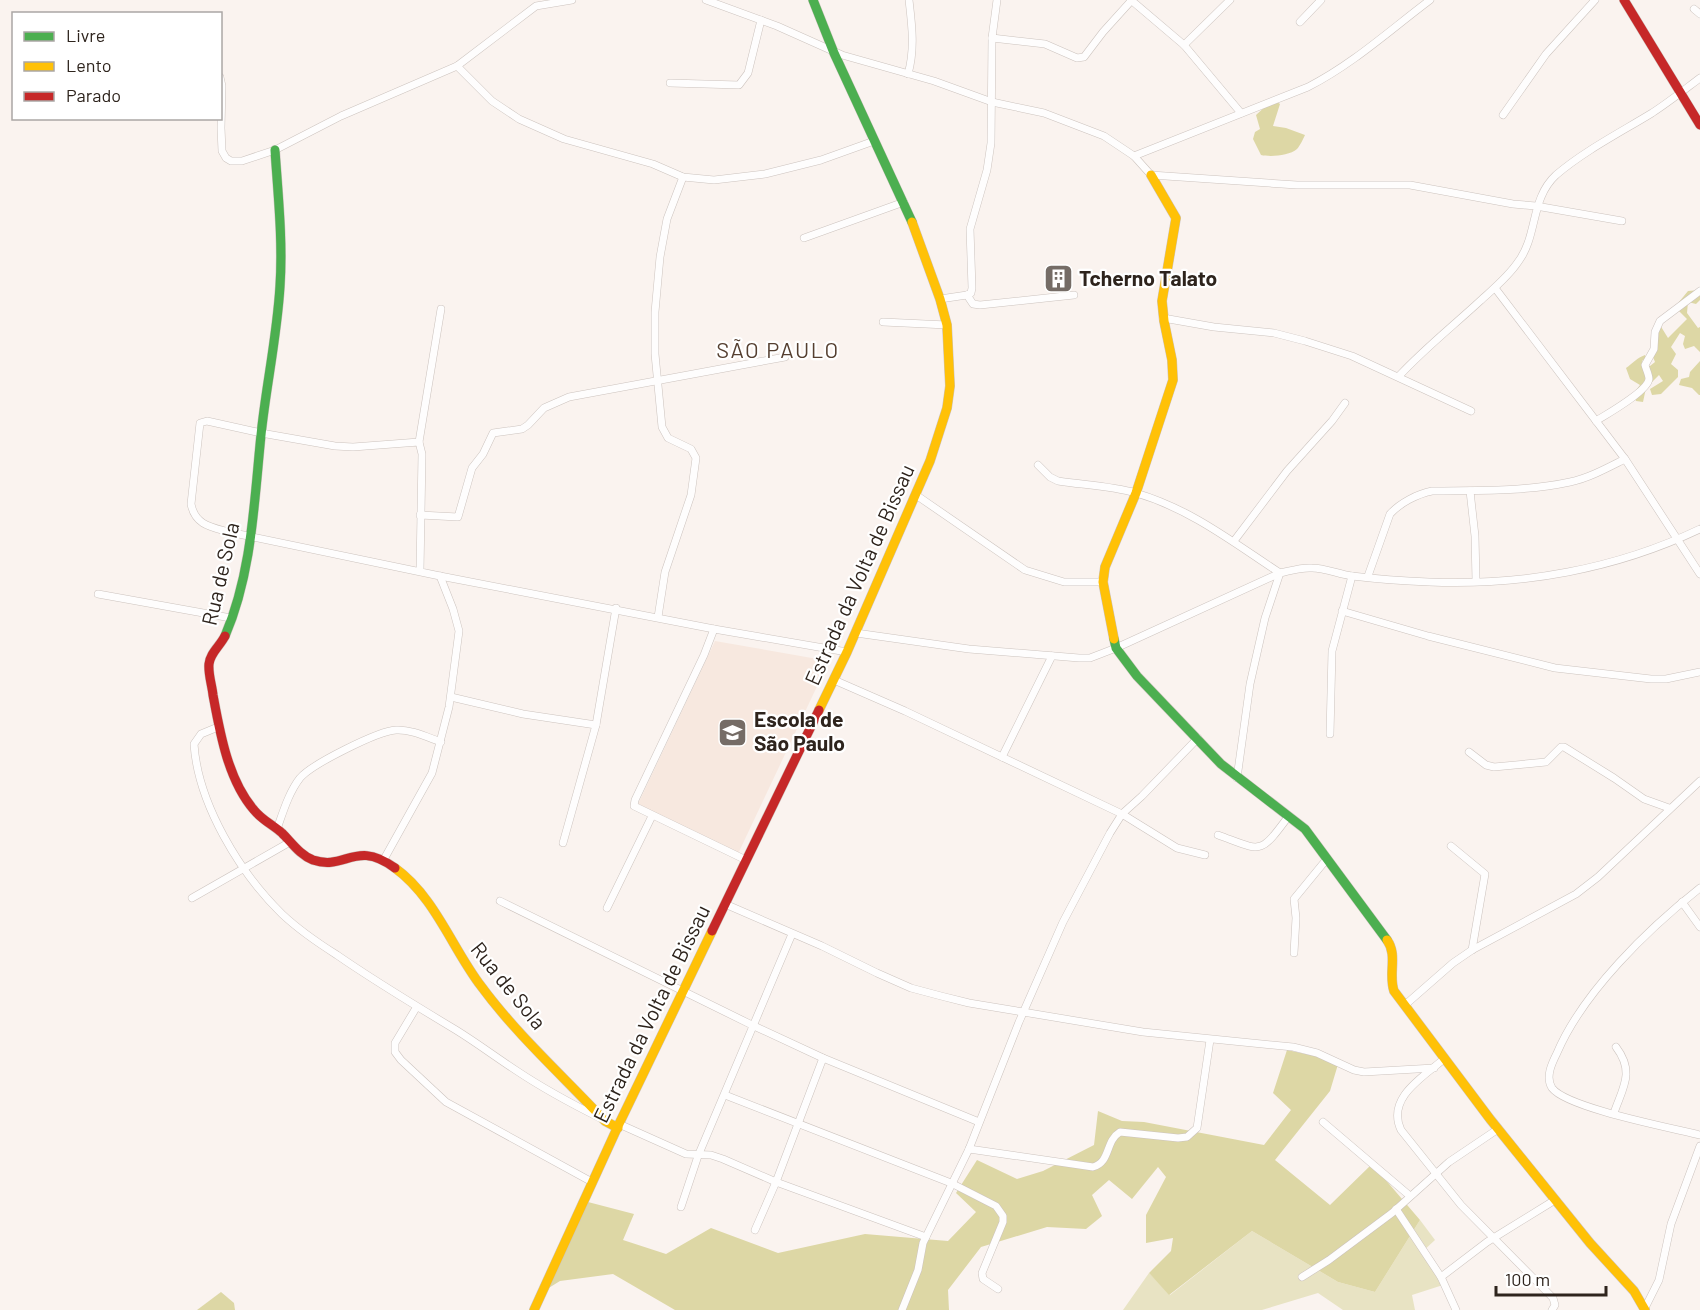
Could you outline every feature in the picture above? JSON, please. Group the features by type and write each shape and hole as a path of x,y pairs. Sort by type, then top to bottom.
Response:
{"street":[{"path":"221,120 222,151 231,161 242,161 275,150 341,116 458,66 536,6 572,0"},
{"path":"706,0 761,20 834,53 908,74 992,102 1054,117 1104,136 1134,156 1151,175 1176,218 1162,302 1174,370 1173,380 1136,493 1105,567 1103,582 1116,648 1137,676 1237,778 1305,829 1326,861 1390,946 1393,954 1390,983 1405,1005 1498,1130 1590,1243 1634,1291 1645,1309"},
{"name":"Estrada da Volta de Bissau","path":"534,1310 618,1126 856,633 916,495 942,428 947,408 950,358 947,325 940,299 904,202 834,53 813,0"},
{"path":"908,74 914,39 909,0"},
{"path":"940,299 967,295 971,293 972,288 970,229 991,143 992,38 997,0"},
{"path":"992,38 1045,44 1077,58 1084,57 1102,32 1131,0 1184,45 1241,113"},
{"path":"1184,45 1230,0"},
{"path":"1300,22 1321,0"},
{"path":"1134,156 1308,87 1355,58 1430,0"},
{"path":"1503,115 1546,54 1595,0"},
{"path":"1624,0 1679,94 1700,125"},
{"path":"670,83 739,86 748,73 761,20"},
{"path":"458,66 492,101 519,119 564,139 653,164 683,177 723,179 765,174 821,160 874,141"},
{"path":"1399,376 1518,264 1523,255 1536,206 1556,175 1700,78"},
{"name":"Rua de Sola","path":"275,150 281,260 280,285 250,536 231,618 224,639 211,654 209,665 218,727 229,759 249,805 303,855 319,862 361,854 371,855 403,874 420,893 460,958 500,1010 605,1121 618,1126"},
{"path":"1151,175 1297,185 1393,184 1427,187 1513,204 1622,221"},
{"path":"658,617 665,572 691,495 696,458 691,449 664,434 655,354 655,312 660,257 667,219 683,177"},
{"path":"804,238 904,202"},
{"path":"1495,288 1625,459 1700,574"},
{"path":"1596,422 1638,393 1648,383 1645,365 1654,349 1656,327 1660,321 1700,291"},
{"path":"967,295 973,304 980,305 1074,294"},
{"path":"420,571 422,453 419,442 441,309"},
{"path":"1163,318 1214,327 1274,333 1352,356 1471,411"},
{"path":"883,322 947,325"},
{"path":"420,514 458,517 472,468 483,454 493,433 522,429 538,412 569,397 785,357"},
{"path":"1234,541 1287,471 1328,426 1345,403"},
{"path":"419,442 352,447 335,446 207,421 200,423 190,504 192,513 204,525 250,536 440,576 616,608 714,629 847,652"},
{"path":"1368,576 1387,519 1395,509 1424,492 1516,489 1571,482 1595,474 1625,459"},
{"path":"1038,465 1050,477 1058,481 1136,493 1158,501 1198,519 1280,573"},
{"path":"1470,491 1475,536 1476,581"},
{"path":"916,495 1025,570 1064,582 1103,582"},
{"path":"856,633 969,649 1090,657 1116,648 1280,573 1312,568 1352,576 1431,582 1541,576 1599,566 1679,539 1700,529"},
{"path":"1237,778 1250,684 1265,618 1280,573"},
{"path":"383,861 432,773 451,697 459,631 440,576"},
{"path":"1330,734 1330,662 1352,576"},
{"path":"98,594 231,618"},
{"path":"563,843 596,725 616,608"},
{"path":"1342,611 1428,636 1555,668 1652,679 1666,679 1700,672"},
{"path":"714,629 634,806 746,860"},
{"path":"1002,757 1052,656"},
{"path":"834,680 1122,814 1177,848 1205,855"},
{"path":"451,697 523,714 596,725"},
{"path":"218,727 201,734 194,744 195,759 213,818 244,867 281,912 299,928 416,1008 456,1030 535,1083 605,1121"},
{"path":"277,829 294,786 316,765 378,734 391,730 406,730 441,742"},
{"path":"902,1310 916,1276 920,1252 926,1237 969,1149 1023,1012 1063,922 1122,814 1198,738"},
{"path":"1469,752 1486,765 1494,767 1546,762 1555,752 1564,747 1644,799 1670,808"},
{"path":"1405,1005 1453,963 1473,950 1576,894 1636,843 1700,781"},
{"path":"607,908 652,816"},
{"path":"1218,834 1260,848 1270,842 1288,817"},
{"path":"192,898 290,842"},
{"path":"1451,846 1485,874 1473,950"},
{"path":"1294,953 1296,918 1294,899 1326,861"},
{"path":"1700,888 1626,955 1589,999 1562,1040 1550,1068 1549,1080 1552,1088 1561,1095 1614,1113 1700,1135"},
{"path":"500,901 823,1058 979,1122"},
{"path":"1682,902 1700,927"},
{"path":"725,904 911,988 969,1003 1143,1032 1293,1047 1317,1053 1354,1070 1364,1072 1434,1068"},
{"path":"681,1207 698,1156 792,934"},
{"path":"416,1008 395,1043 395,1052 401,1060 446,1102 592,1182"},
{"path":"969,1149 1093,1167 1100,1166 1105,1160 1111,1140 1120,1132 1187,1137 1197,1128 1210,1040"},
{"path":"1614,1113 1627,1074 1624,1058 1616,1047"},
{"path":"755,1230 776,1182 823,1058"},
{"path":"1444,1059 1405,1094 1398,1104 1396,1113 1401,1130 1461,1205 1553,1298 1555,1305 1552,1310"},
{"path":"725,1095 951,1183 996,1206 1003,1216 1003,1222 982,1273 983,1279 998,1289"},
{"path":"1323,1122 1410,1196"},
{"path":"618,1126 686,1154 711,1155 723,1159 776,1182 926,1237"},
{"path":"1302,1277 1329,1260 1396,1209 1460,1154 1498,1130"},
{"path":"1645,1309 1659,1280 1671,1224 1700,1146"},
{"path":"1441,1276 1493,1238 1555,1200"},
{"path":"1396,1209 1441,1276 1456,1310"}],"shaded area":[{"path":"1276,101 1280,104 1273,126 1305,135 1294,151 1279,155 1261,155 1253,139 1255,132 1260,129 1256,115 1268,104"},
{"path":"1700,290 1700,300 1696,304 1688,302 1687,313 1698,328 1700,327 1700,352 1694,346 1685,349 1683,344 1685,336 1680,333 1671,347 1676,354 1671,364 1678,370 1678,377 1661,394 1652,395 1650,389 1663,381 1659,375 1646,388 1643,402 1636,401 1633,394 1640,385 1630,379 1626,368 1645,355 1646,358 1642,361 1645,366 1650,366 1655,362 1651,344 1654,326 1660,325 1668,338 1687,319 1678,310 1679,302 1688,291"},
{"path":"1700,361 1699,395 1692,388 1679,385 1681,379 1689,377 1690,372"},
{"name":"Escola de São Paulo","path":"715,641 829,661 737,856 638,804"},
{"path":"1287,1050 1339,1061 1330,1091 1275,1160 1330,1205 1372,1164 1420,1220 1375,1292 1338,1282 1252,1231 1169,1295 1149,1273 1171,1251 1173,1238 1146,1243 1146,1215 1166,1177 1158,1167 1132,1199 1109,1180 1092,1195 1102,1216 1086,1229 1047,1227 981,1247 948,1290 949,1310 675,1310 613,1274 560,1281 547,1289 588,1202 634,1214 623,1240 666,1254 711,1228 778,1253 865,1234 948,1241 976,1212 956,1193 977,1160 1017,1179 1043,1171 1094,1145 1098,1111 1122,1121 1144,1122 1264,1145 1291,1110 1273,1093"},
{"path":"1420,1220 1435,1240 1422,1252 1443,1285 1412,1295 1415,1310 1343,1310 1318,1293 1262,1310 1123,1310 1149,1273 1170,1295 1252,1231 1338,1282 1375,1292"},
{"path":"221,1292 234,1303 235,1310 197,1310"}],"traffic: fast":[{"path":"813,0 834,53 912,222"},
{"path":"225,636 241,588 246,563 279,305 281,235 275,150"},
{"path":"1114,639 1116,648 1137,676 1221,764 1305,829 1387,940"}],"traffic: slow":[{"path":"1114,639 1103,582 1105,567 1136,493 1173,380 1162,301 1176,218 1151,175"},
{"path":"819,710 847,652 930,461 947,408 950,386 947,325 912,222"},
{"path":"395,868 421,893 481,986 510,1022 605,1121 618,1128"},
{"path":"534,1310 619,1124 712,931"},
{"path":"1387,940 1392,952 1394,991 1490,1119 1590,1243 1634,1291 1645,1310"}],"traffic: jam":[{"path":"1624,0 1700,125"},
{"path":"225,636 211,656 209,672 226,756 245,798 260,817 282,833 308,858 334,862 351,857 370,856 395,868"},
{"path":"712,931 819,710"}],"place":[{"name":"Tcherno Talato","path":"1058,279"},
{"name":"Escola de São Paulo","path":"733,732"}],"district":[{"name":"SÃO PAULO","path":"778,350"}]}
